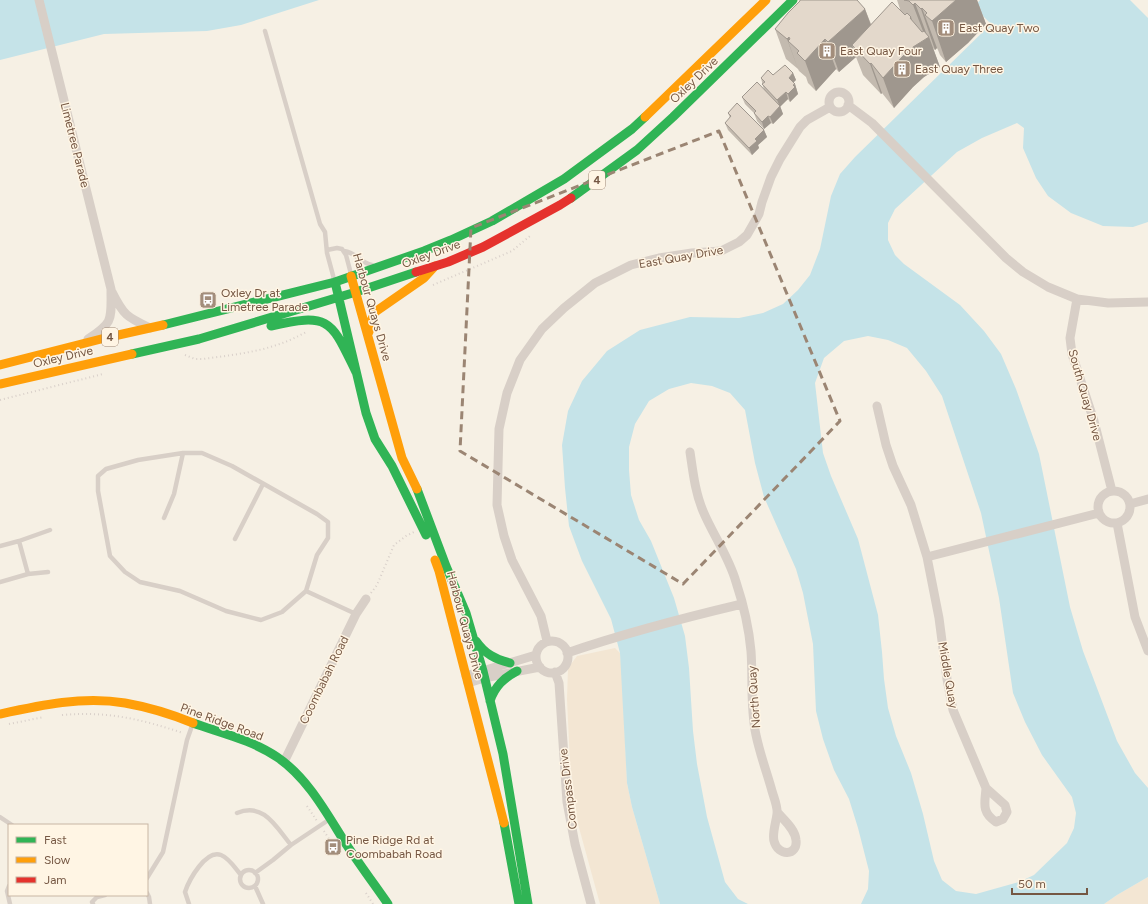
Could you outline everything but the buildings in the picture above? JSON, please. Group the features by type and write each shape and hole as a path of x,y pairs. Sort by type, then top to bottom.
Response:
{"main road":[{"name":"Oxley Drive","path":"0,365 335,282 451,240 528,201 564,179 632,129 766,0"},
{"name":"Oxley Drive","path":"0,384 199,339 356,292 436,266 474,251 560,205 637,150 793,0"},
{"path":"369,335 371,321 375,312 424,278 436,266"},
{"name":"Harbour Quays Drive","path":"351,276 369,335 402,458 419,494 446,566 466,613 484,674 503,754 528,904"},
{"name":"Harbour Quays Drive","path":"335,282 366,414 375,439 392,466 424,529 439,572 507,834 519,904"},
{"path":"199,339 305,319 318,320 334,329 356,372"},
{"path":"0,374 13,373 17,380"},
{"path":"472,635 488,656 496,660 510,663"},
{"path":"490,701 501,681 517,671"},
{"name":"Pine Ridge Road","path":"0,714 53,703 101,702 141,706 251,743 266,750 284,762 303,782 330,818 388,904"}],"street":[{"name":"Limetree Parade","path":"39,0 111,289 126,315 150,328"},
{"path":"837,93 843,94 846,96 848,105 845,110 840,112 834,111 829,104 830,98 832,95 837,93"},
{"path":"848,105 872,123 1006,258 1023,272 1048,287 1077,299 1108,303 1148,302"},
{"name":"East Quay Drive","path":"547,642 541,616 512,560 504,536 497,505 499,429 507,393 520,360 542,329 564,308 595,283 630,265 659,258 721,251 739,242 747,235 759,214 762,202 780,159 800,127 807,120 830,107"},
{"name":"Limetree Parade","path":"81,344 108,325 111,312 111,289"},
{"name":"South Quay Drive","path":"1077,299 1070,338 1072,354 1094,421 1112,491"},
{"name":"Middle Quay","path":"878,406 886,445 893,466 911,505 927,557 939,618 947,679 953,710 986,788"},
{"name":"North Quay","path":"690,452 696,491 703,512 722,548 736,581 742,604 750,649 753,716 756,736 778,813"},
{"path":"1112,491 1117,491 1124,494 1130,504 1130,509 1127,516 1117,523 1107,521 1103,518 1099,513 1098,508 1100,500 1103,496 1112,491"},
{"path":"1130,504 1148,499"},
{"path":"927,557 1099,513"},
{"path":"1117,523 1135,617 1148,651"},
{"name":"Coombabah Road","path":"284,762 356,614 366,599"},
{"path":"567,653 604,640 742,604"},
{"path":"547,642 557,642 562,644 567,653 568,660 561,670 546,672 540,667 536,655 538,648 547,642"},
{"path":"467,679 536,655"},
{"path":"484,674 540,667"},
{"name":"Compass Drive","path":"555,672 559,683 567,802 575,844 591,904"}],"lane":[{"path":"265,31 320,224 325,232 327,250"},
{"name":"Harbour Quays Drive","path":"335,282 327,250 337,248 344,251 351,276"},
{"path":"344,251 352,252 366,264 379,267"},
{"path":"164,518 174,494 183,453"},
{"path":"183,453 202,453 232,466 317,514 328,522 328,538 317,555 306,591 282,612 261,620 226,611 180,591 140,582 125,572 110,556 98,491 98,476 106,469 138,460 183,453"},
{"path":"234,539 263,484"},
{"path":"0,546 50,530"},
{"path":"19,541 28,574"},
{"path":"0,582 28,574 48,572"},
{"path":"306,591 356,614"},
{"path":"148,876 163,852 189,734 193,723"},
{"path":"237,813 252,809 261,811 269,818 291,845"},
{"path":"0,817 10,824"},
{"path":"241,875 248,870 255,872 330,818"},
{"path":"189,904 185,892 188,883 205,859 211,855 217,854 223,856 241,875 241,881 244,886 249,888 254,886 258,879 255,872"},
{"path":"254,886 263,904"},
{"path":"92,904 97,897 101,896"}],"path":[{"path":"366,599 377,585 394,545 406,536 417,531"},
{"path":"59,715 89,713 117,715 136,718 189,734"},
{"path":"4,725 45,717"},
{"path":"303,800 333,845"},
{"path":"365,892 373,904"}],"highlighted area":[{"path":"719,131 840,421 683,584 460,451 471,228"}],"shaded area":[{"path":"615,648 620,653 622,673 627,783 632,807 660,904 600,904 578,824 570,763 567,699 568,668 577,656"},
{"path":"1148,877 1148,904 1104,904 1117,895"}],"water":[{"path":"0,0 319,0 241,25 207,31 104,34 0,60"},
{"path":"980,0 1130,0 1148,18 1148,222 1133,227 1103,226 1071,213 1048,196 1036,178 1023,148 1024,128 1017,123 982,138 957,152 895,209 888,223 888,240 895,255 904,264 960,305 984,331 1001,354 1016,389 1039,454 1070,607 1083,651 1117,741 1135,773 1148,788 1148,877 1104,904 861,904 868,889 869,871 849,799 834,770 823,739 816,711 813,644 803,593 796,569 764,497 755,463 745,410 730,393 712,386 691,383 669,389 649,401 635,424 629,447 631,495 639,520 651,541 674,598 685,636 697,764 707,817 725,882 738,899 748,904 660,904 632,807 627,783 620,653 611,619 582,561 569,526 562,445 568,411 582,381 607,351 640,330 690,317 739,318 763,313 783,304 798,290 810,275 820,249 831,196 840,174 855,157 991,24 974,7","holes":["868,336 888,340 907,348 926,371 942,396 981,513 999,598 1013,693 1025,722 1042,755 1072,797 1076,813 1074,828 1067,843 1034,875 1019,882 976,894 956,891 942,880 934,861 923,814 911,773 896,736 888,708 878,615 858,539 831,476 823,453 815,383 824,358 844,341"]}],"traffic: fast":[{"path":"571,198 637,150 793,0"},
{"path":"163,325 335,282 451,240 492,221 564,179 632,129 645,117"},
{"path":"132,354 199,339 356,292 416,272"},
{"path":"335,282 366,413 375,439 392,466 426,535"},
{"path":"271,326 306,320 318,321 327,325 334,331 341,341 356,372"},
{"path":"417,489 446,566 466,613 483,671 503,754 528,904"},
{"path":"476,641 491,655 510,663"},
{"path":"490,701 494,691 500,683 517,671"},
{"path":"193,723 236,737 257,746 277,757 298,775 316,797 346,844 388,904"},
{"path":"504,823 519,904"}],"traffic: slow":[{"path":"645,117 766,0"},
{"path":"369,332 371,321 375,312 424,278 435,266"},
{"path":"351,276 402,458 417,489"},
{"path":"0,365 163,325"},
{"path":"0,384 132,354"},
{"path":"435,560 504,823"},
{"path":"0,714 62,702 94,700 125,703 151,709 193,723"}],"traffic: jam":[{"path":"416,272 448,262 483,247 571,198"}],"place":[{"name":"East Quay Two","path":"946,28"},
{"name":"East Quay Four","path":"827,51"},
{"name":"East Quay Three","path":"902,69"},
{"name":"Oxley Dr at Limetree Parade","path":"208,300"},
{"name":"Pine Ridge Rd at Coombabah Road","path":"333,847"}]}
